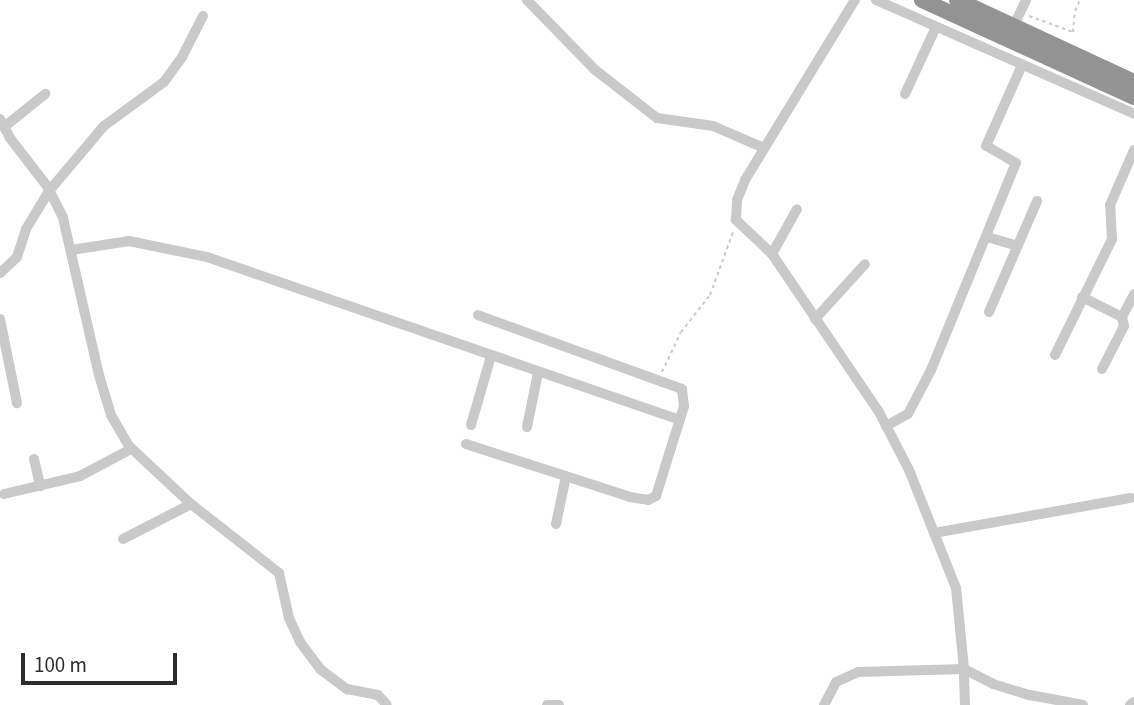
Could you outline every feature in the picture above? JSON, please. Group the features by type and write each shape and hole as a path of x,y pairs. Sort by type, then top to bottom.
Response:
{"highway":[{"path":"922,0 1134,97"},
{"path":"957,0 1016,20 1134,82"}],"street":[{"path":"527,0 594,69 657,118 713,126 764,148"},
{"path":"855,0 764,148 737,200 737,220 772,254 886,426 909,470 956,588 965,705"},
{"path":"876,0 1134,114"},
{"path":"1016,20 1026,0"},
{"path":"0,273 17,257 26,229 50,191 104,126 164,82 182,57 203,16"},
{"path":"905,94 936,27"},
{"path":"886,426 908,414 931,370 1016,163 986,146 1022,65"},
{"path":"45,94 2,123 50,191 63,218 99,375 111,415 131,449 191,505 279,573 289,618 300,642 320,669 347,689 378,695 387,705"},
{"path":"1055,355 1112,239 1110,205 1134,150"},
{"path":"989,312 1037,201"},
{"path":"772,254 797,209"},
{"path":"987,237 1018,246"},
{"path":"71,250 129,241 207,257 680,420"},
{"path":"815,319 865,264"},
{"path":"1102,369 1124,326 1122,317 1134,294"},
{"path":"1082,296 1122,317"},
{"path":"466,444 641,500 656,496 684,406 682,389 478,315"},
{"path":"0,319 17,403"},
{"path":"471,425 491,356"},
{"path":"527,428 538,373"},
{"path":"4,494 80,476 131,449"},
{"path":"33,459 40,486"},
{"path":"556,524 566,476"},
{"path":"934,533 1131,498"},
{"path":"123,539 191,505"},
{"path":"824,705 836,682 858,672 964,669 993,684 1055,703 1083,705"},
{"path":"1130,705 1134,702"},
{"path":"547,705 559,705"}],"path":[{"path":"1016,20 1073,32 1075,11 1080,0"},
{"path":"660,380 673,345 710,295 737,220"}]}
